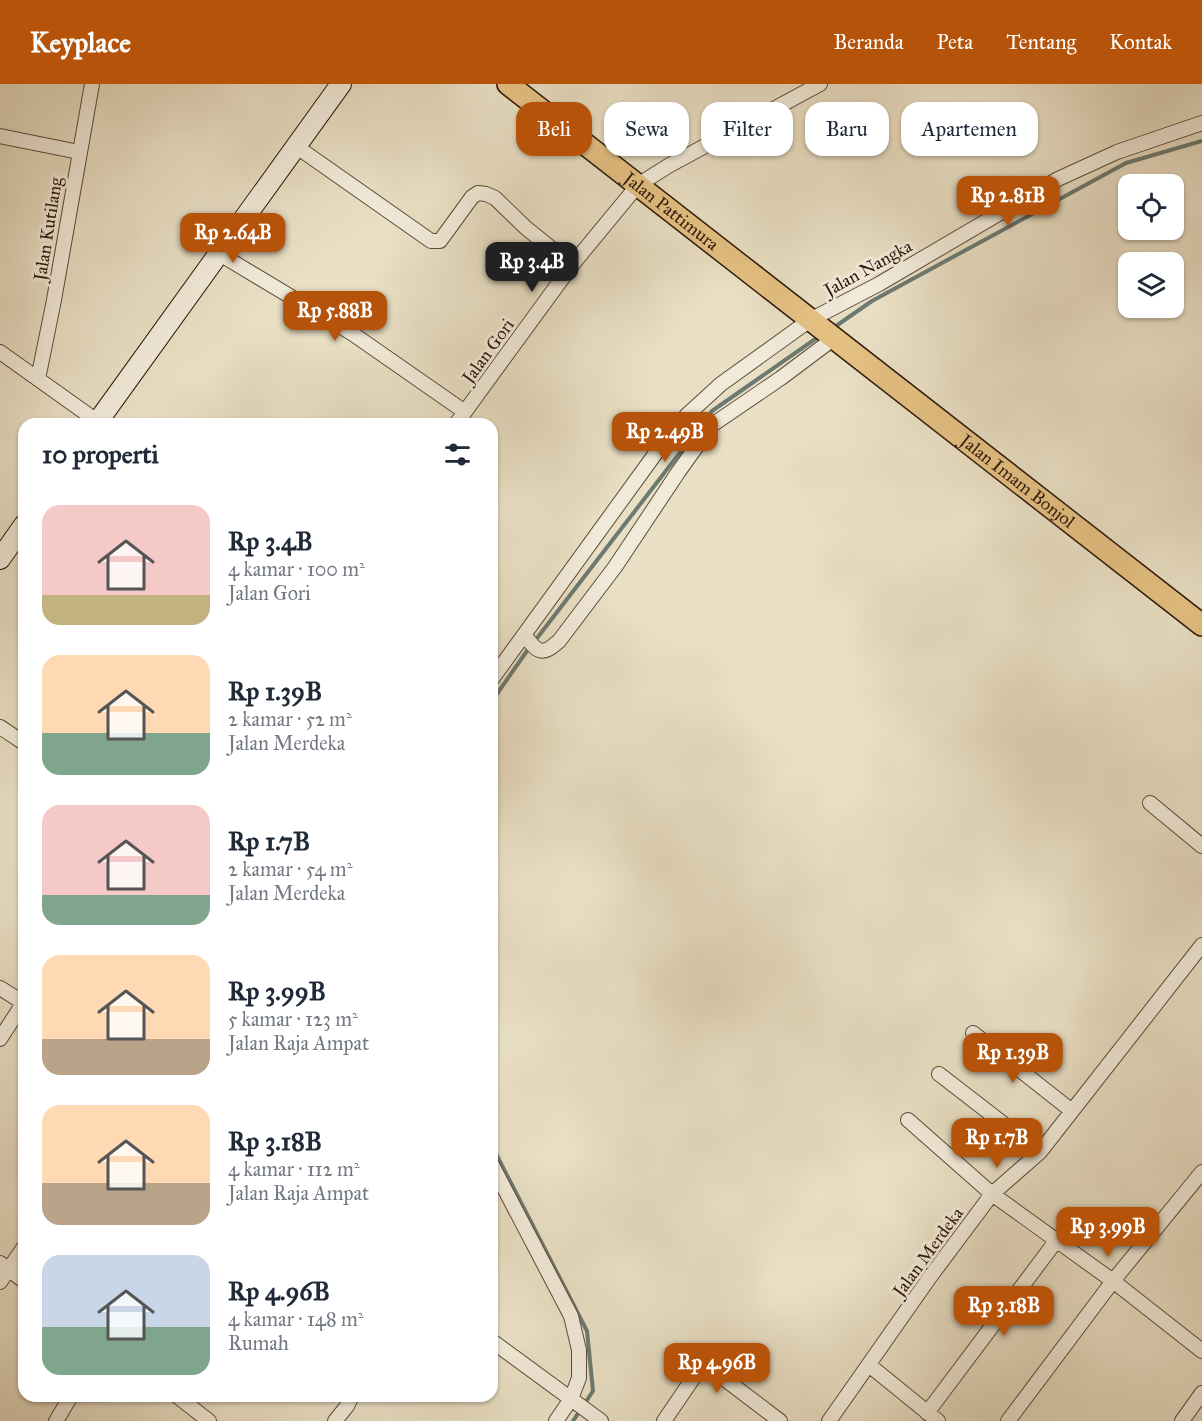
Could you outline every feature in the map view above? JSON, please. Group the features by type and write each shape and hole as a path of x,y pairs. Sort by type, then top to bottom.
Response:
{"main road":[{"path":"102,418 341,84"},
{"name":"Jalan Pattimura","path":"508,84 832,338"},
{"name":"Jalan Imam Bonjol","path":"832,338 1202,625"},
{"path":"0,559 18,534"}],"street":[{"name":"Jalan Kutilang","path":"38,379 92,84"},
{"path":"638,185 668,166 820,84"},
{"name":"Jalan Nangka","path":"498,671 525,637 635,480 686,416 721,384 811,320 879,284 1058,179 1117,152 1202,123"},
{"path":"0,136 79,152"},
{"path":"297,147 431,241 440,242 472,196 478,193 486,194 495,198 526,228 572,265"},
{"name":"Jalan Gori","path":"460,418 572,265 638,185"},
{"path":"218,253 353,334 465,412"},
{"path":"525,637 537,649 546,651 559,641 615,567 712,425 781,378 832,338"},
{"path":"0,352 90,418"},
{"path":"0,727 18,739"},
{"path":"1150,803 1202,846"},
{"name":"Jalan Merdeka","path":"829,1421 930,1277 992,1194 1040,1152 1202,945"},
{"path":"0,988 18,999"},
{"path":"0,1039 18,1012"},
{"path":"973,1033 1072,1111"},
{"path":"939,1074 1040,1152"},
{"path":"908,1120 992,1194 1113,1281 1202,1351"},
{"path":"1008,1421 1113,1281 1202,1172"},
{"path":"498,1176 571,1316 579,1350 579,1378 572,1400 556,1421"},
{"path":"869,1365 933,1417 1056,1242"},
{"path":"0,1282 4,1266 18,1253"},
{"path":"4,1266 18,1276"},
{"path":"498,1345 601,1421"},
{"path":"664,1421 698,1371 704,1367 710,1368 780,1421"},
{"path":"1182,1421 1202,1393"},
{"path":"56,1421 67,1402"},
{"path":"185,1402 209,1421"},
{"path":"335,1421 349,1402"}],"waterway":[{"path":"833,328 872,301 1126,163 1202,141"},
{"path":"534,642 712,411 821,335"},
{"path":"498,692 529,648"},
{"path":"498,1158 587,1331 593,1391 573,1421"}]}
